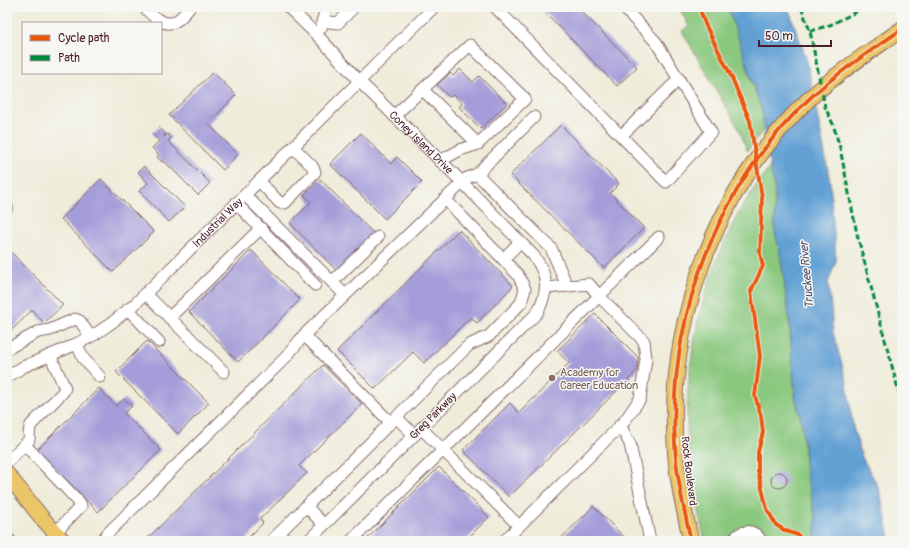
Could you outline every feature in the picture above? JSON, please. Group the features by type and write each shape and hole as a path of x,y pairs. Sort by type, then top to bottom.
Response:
{"main road":[{"name":"Rock Boulevard","path":"691,541 681,491 675,443 676,392 680,347 691,299 700,269 730,202 762,153 782,127 810,98 839,74 902,29"},
{"path":"7,474 59,537"}],"street":[{"path":"144,7 154,16 169,23 175,22 190,7"},
{"name":"Coney Island Drive","path":"288,7 319,36 360,82 462,182 540,263 544,273 546,286"},
{"path":"319,36 326,7"},
{"path":"322,21 338,23 354,7"},
{"name":"Industrial Way","path":"8,374 76,344 114,321 128,309 360,82 434,7"},
{"path":"495,7 666,182 710,132 656,42 623,7"},
{"path":"394,116 470,45 525,99 478,144 460,150 440,161"},
{"path":"621,136 679,79"},
{"path":"423,90 478,144"},
{"path":"108,539 286,357 304,335 466,178 477,174 534,117"},
{"path":"259,181 280,203 284,203 315,172 312,166 293,147"},
{"path":"477,174 550,248 567,286"},
{"path":"245,195 345,295"},
{"path":"271,541 469,345 489,336 521,303 525,289 518,275 445,199"},
{"path":"236,203 315,285"},
{"path":"169,318 261,228"},
{"path":"332,282 378,237"},
{"path":"351,541 658,237"},
{"path":"503,259 520,242"},
{"path":"504,541 620,425 640,399 646,359 644,341 589,284 546,286"},
{"name":"Greg Parkway","path":"314,539 324,525 537,313 542,303 546,286"},
{"path":"145,293 224,372"},
{"path":"128,309 159,342"},
{"path":"7,349 38,332 50,330 75,320 80,321 90,336"},
{"path":"304,335 393,420 418,431 443,450 519,526"},
{"path":"489,336 500,349"},
{"path":"76,344 83,358 100,377"},
{"path":"7,462 29,440 29,429 31,425 63,392 65,388 50,355"},
{"path":"620,425 630,444 650,541"},
{"path":"25,445 80,503 81,506 59,537"},
{"path":"306,506 324,525"},
{"path":"733,541 739,534 748,531 757,535 761,541"}],"green space":[{"path":"679,7 728,7 762,110 764,129 747,151 740,131 682,31 689,27"},
{"path":"770,167 775,191 775,232 780,252 789,317 795,396 802,424 806,473 816,519 815,541 705,541 690,474 687,432 690,368 695,336 702,304 724,243 738,214"}],"water":[{"name":"Truckee River","path":"728,7 788,7 807,61 830,181 836,261 828,283 833,332 847,383 853,427 862,457 879,488 891,541 815,541 816,519 806,473 802,424 795,396 789,317 780,252 775,232 775,191 766,146 762,111"}],"building":[{"path":"540,7 577,7 637,67 617,86"},
{"path":"460,69 473,82 479,76 507,104 481,129 459,107 462,104 454,95 449,97 437,85 450,73 453,76"},
{"path":"213,72 236,95 208,124 238,154 223,170 169,115"},
{"path":"561,125 619,184 610,193 644,228 604,268 510,175"},
{"path":"159,127 166,134 164,136 165,137 168,134 171,138 168,141 210,183 198,195 164,161 162,162 157,157 159,155 152,148 159,141 152,134"},
{"path":"361,133 391,164 397,157 422,182 385,219 330,164"},
{"path":"144,166 185,207 169,222 139,191 148,183 138,172"},
{"path":"101,179 154,232 113,272 61,219"},
{"path":"320,179 375,235 338,272 290,223 311,202 304,195"},
{"path":"459,230 513,286 477,323 471,317 424,363 413,352 375,389 337,351"},
{"path":"7,248 63,305 44,323 32,310 7,335"},
{"path":"251,250 300,300 238,362 189,312"},
{"path":"595,314 638,357 637,371 509,497 463,450 510,403 519,413 569,363 557,351"},
{"path":"147,341 209,403 178,434 116,372"},
{"path":"323,365 362,404 299,466 307,473 260,519 263,523 245,541 145,541"},
{"path":"99,388 116,406 124,399 132,406 124,413 161,450 98,512 37,450"},
{"path":"439,467 489,517 465,541 365,541"},
{"path":"776,472 782,472 787,477 785,486 782,488 776,488 771,483 771,477"},
{"path":"593,506 628,541 558,541 586,514"},
{"path":"7,529 19,541 7,541"}],"marked path":[{"path":"801,7 810,31 825,107 833,124 840,148 857,234 902,404"},
{"path":"810,31 830,25 866,7"}],"cycle path":[{"path":"699,7 705,24 732,78 750,121 762,198 760,254 763,266 751,291 760,356 755,396 761,416 763,432 758,452 758,472 767,509 776,525 786,531 798,535 801,541"},
{"path":"691,541 677,468 675,443 675,395 680,348 690,301 705,256 725,212 749,171 777,133 821,88 902,29"}],"place":[{"name":"Academy for Career Education","path":"552,378"}]}
